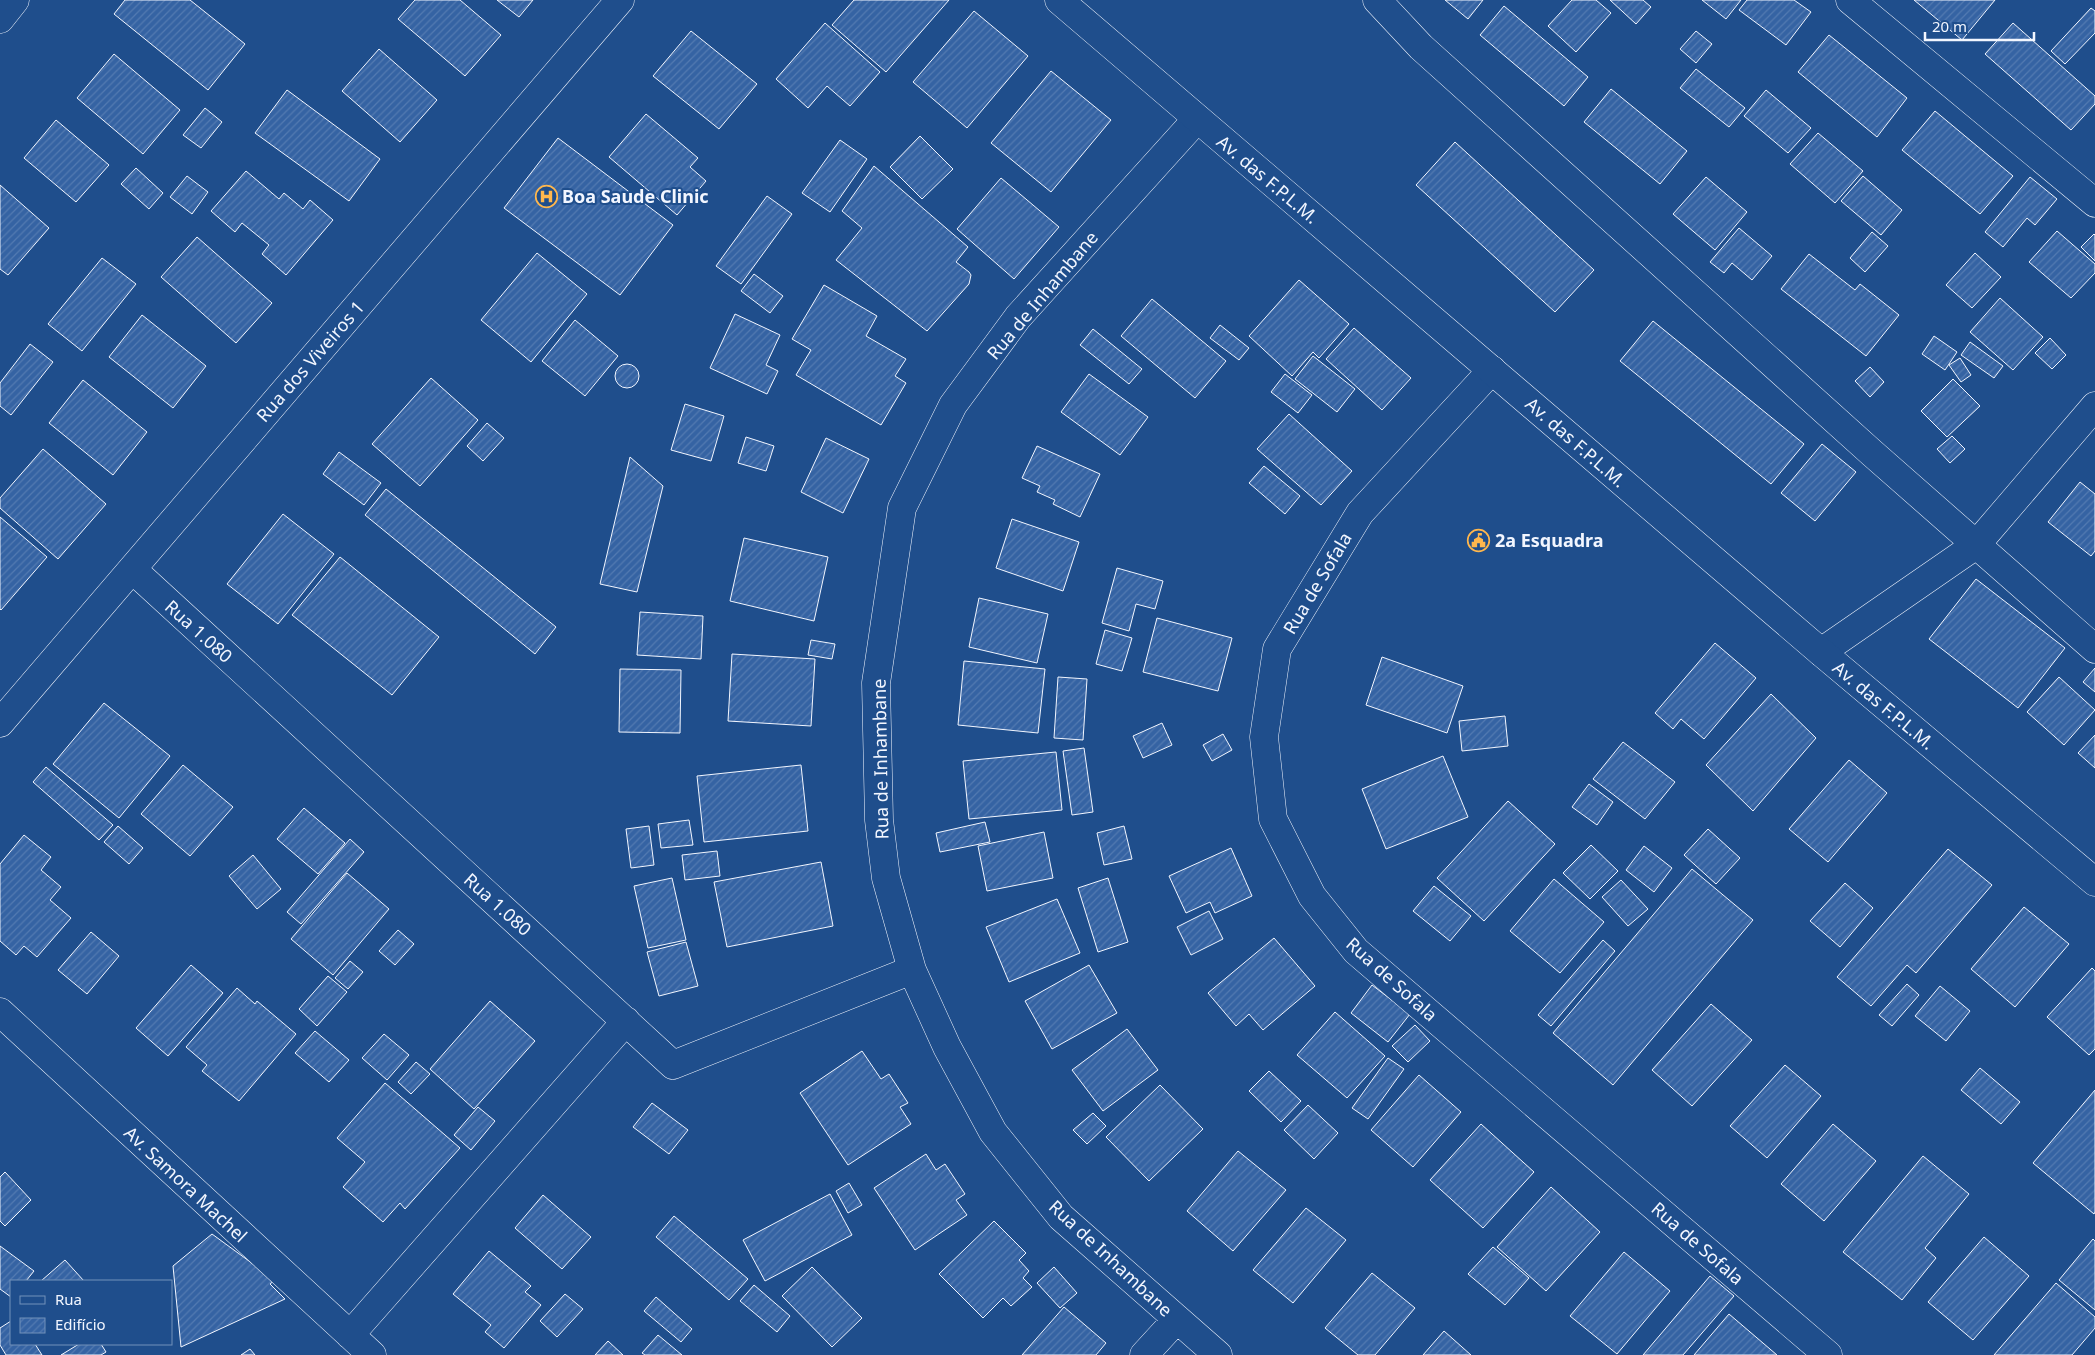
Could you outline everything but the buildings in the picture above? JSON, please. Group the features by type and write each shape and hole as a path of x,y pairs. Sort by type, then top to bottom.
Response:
{"street":[{"path":"0,19 15,0"},
{"name":"Rua dos Viveiros 1","path":"0,723 620,0"},
{"name":"Av. das F.P.L.M.","path":"1059,0 1821,652 2095,882"},
{"path":"1377,0 1420,47 1976,545 2095,649"},
{"path":"1850,0 2095,203"},
{"name":"Rua de Inhambane","path":"1197,119 1018,317 953,406 902,508 876,683 878,810 886,878 912,970 947,1047 993,1132 1061,1217 1218,1355"},
{"name":"Rua de Sofala","path":"1492,370 1360,513 1277,649 1264,736 1273,819 1312,896 1356,951 1828,1355"},
{"path":"1821,652 1976,545 2095,406"},
{"name":"Rua 1.080","path":"132,569 673,1065 912,970"},
{"name":"Av. Samora Machel","path":"0,1012 372,1355"},
{"path":"350,1335 626,1022"},
{"path":"1144,1355 1177,1319"}],"place":[{"name":"Boa Saude Clinic","path":"546,196"},
{"name":"2a Esquadra","path":"1479,540"}]}
